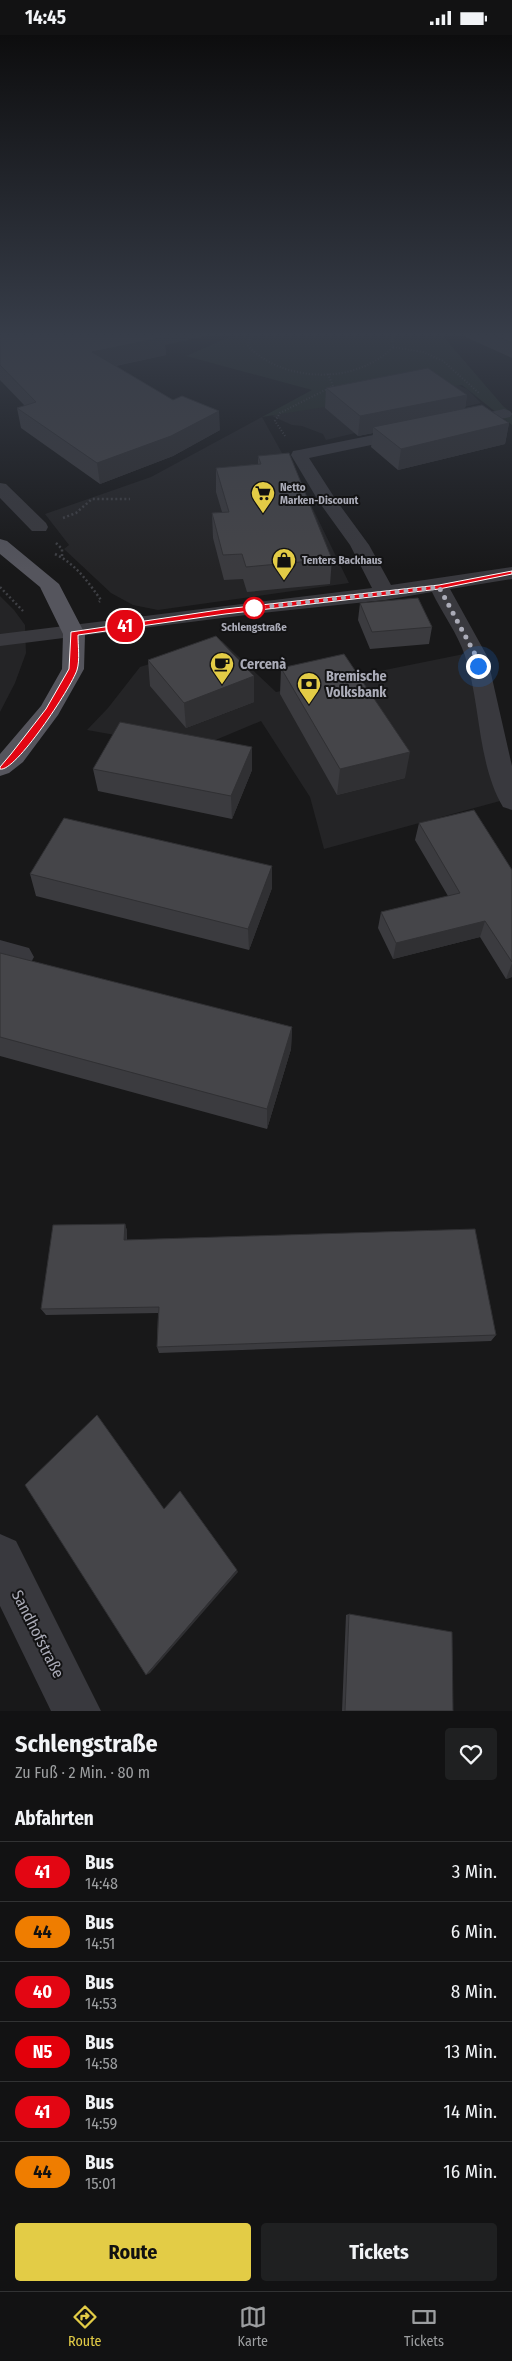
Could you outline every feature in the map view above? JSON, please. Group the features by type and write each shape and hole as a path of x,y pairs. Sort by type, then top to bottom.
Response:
{"main road":[{"path":"0,545 49,584 74,634 73,669 50,710 14,756 0,767"}],"street":[{"path":"445,426 504,414"},
{"path":"386,594 360,545 328,502 298,455 426,430"},
{"path":"0,488 39,527"},
{"path":"0,640 74,634 225,611 386,594 439,587 512,573"},
{"path":"439,587 476,656 500,768 512,801"},
{"name":"Sandhofstraße","path":"0,1557 77,1711"}],"path":[{"path":"280,413 275,421 298,455"},
{"path":"39,527 76,513 92,499 130,499"},
{"path":"62,549 62,557"}],"shaded area":[{"path":"269,413 286,413 262,417"},
{"path":"279,413 438,413 326,440 323,434 302,426 292,425 272,416"},
{"path":"497,413 512,413 512,425"},
{"path":"262,417 314,511 349,583 158,610 133,605 111,593 64,549 69,545 45,514 151,477"},
{"path":"0,596 25,625 26,653 15,683 0,712"},
{"path":"222,641 276,692 464,654 473,669 500,801 324,849 310,797 261,721 194,749 87,730 108,708 140,667"}],"building":[{"path":"25,413 215,413 171,436 97,463"},
{"path":"357,413 374,413 360,416"},
{"path":"441,413 494,413 509,423 401,449 373,427"},
{"name":"Netto Marken-Discount","path":"289,453 332,559 246,567 242,554 223,555 212,513 229,512 216,468 261,464 258,456"},
{"path":"418,598 432,627 372,632 360,603"},
{"path":"216,636 254,676 184,703 148,660"},
{"path":"344,654 410,752 340,769 281,668"},
{"path":"120,722 252,747 231,796 93,769"},
{"path":"474,810 512,870 512,962 485,921 396,943 381,912 460,893 419,823"},
{"path":"64,818 272,866 248,929 30,874"},
{"path":"0,953 292,1027 267,1109 0,1037"},
{"path":"125,1224 124,1240 475,1229 496,1335 157,1347 159,1307 41,1309 53,1225"},
{"path":"97,1415 164,1509 180,1491 237,1570 146,1675 25,1485"},
{"path":"349,1614 452,1632 453,1711 345,1711"}],"bus line":[{"name":"41","path":"0,767 14,756 50,710 73,669 74,634 225,611 439,587 512,573"}],"place":[{"name":"Netto Marken-Discount","path":"263,514"},
{"name":"Tenters Backhaus","path":"284,581"},
{"name":"Schlengstraße","path":"254,608"},
{"name":"Cercenà","path":"222,685"},
{"name":"Bremische Volksbank","path":"309,705"}],"route":[{"path":"254,608 439,587 476,656 478,666"}]}
